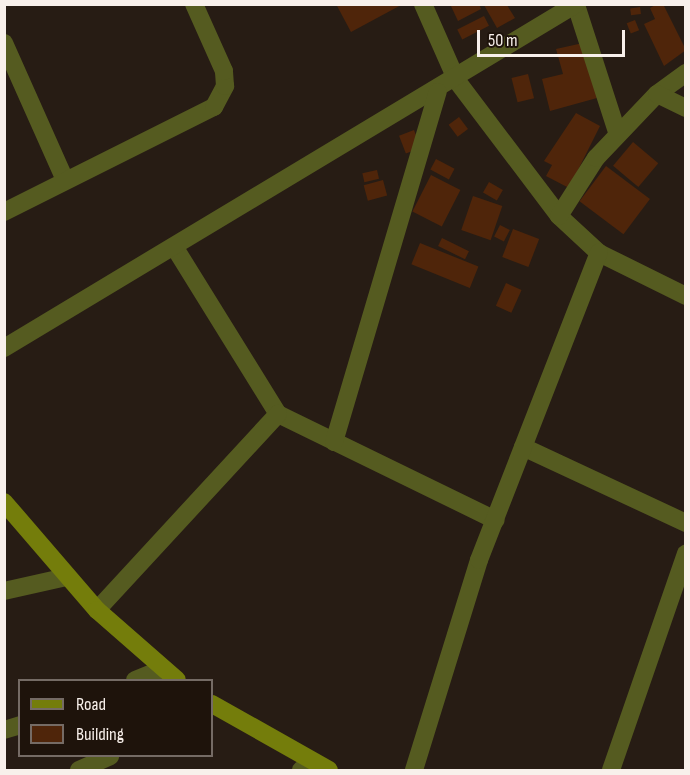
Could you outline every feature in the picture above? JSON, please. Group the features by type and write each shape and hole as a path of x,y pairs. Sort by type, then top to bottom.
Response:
{"street":[{"path":"4,212 214,107 225,86 224,71 194,4"},
{"path":"423,4 457,81 559,216 599,253 686,296"},
{"path":"4,348 457,81 576,5 617,132"},
{"path":"4,43 66,180"},
{"path":"559,216 617,132 657,94 686,73"},
{"path":"334,442 438,92"},
{"path":"657,94 686,108"},
{"path":"175,248 278,414 495,520"},
{"path":"414,771 495,520 599,253"},
{"path":"97,610 278,414"},
{"path":"523,447 686,523"},
{"path":"4,501 66,577 97,610 174,679"},
{"path":"611,771 686,554"},
{"path":"4,591 66,577"},
{"path":"140,679 162,669"},
{"path":"213,706 306,766 329,771"},
{"path":"79,771 108,757"}],"building":[{"path":"336,4 403,4 351,32"},
{"path":"450,4 479,4 481,9 458,21"},
{"path":"663,4 686,50 664,66 644,24 655,19 650,8"},
{"path":"484,5 507,5 515,18 497,28"},
{"path":"640,7 641,14 631,15 630,8"},
{"path":"484,16 489,26 462,39 457,30"},
{"path":"635,20 639,30 631,34 627,23"},
{"path":"583,43 597,98 550,111 542,79 563,74 556,49"},
{"path":"528,74 534,98 518,102 512,78"},
{"path":"576,113 600,126 569,188 546,176 552,165 544,161"},
{"path":"459,117 468,129 458,137 449,125"},
{"path":"414,130 421,148 406,153 399,136"},
{"path":"633,142 658,163 638,187 613,166"},
{"path":"436,159 455,169 449,179 430,170"},
{"path":"606,166 650,199 623,234 580,201"},
{"path":"377,170 379,179 364,182 362,173"},
{"path":"431,175 460,190 442,227 412,212"},
{"path":"383,180 387,195 368,201 364,185"},
{"path":"489,182 503,190 497,200 483,192"},
{"path":"473,196 502,206 491,240 461,230"},
{"path":"500,225 510,230 504,242 494,237"},
{"path":"513,229 539,239 528,267 502,257"},
{"path":"442,238 469,251 465,259 438,246"},
{"path":"420,243 478,267 470,288 411,264"},
{"path":"506,283 522,290 511,313 496,306"}]}
